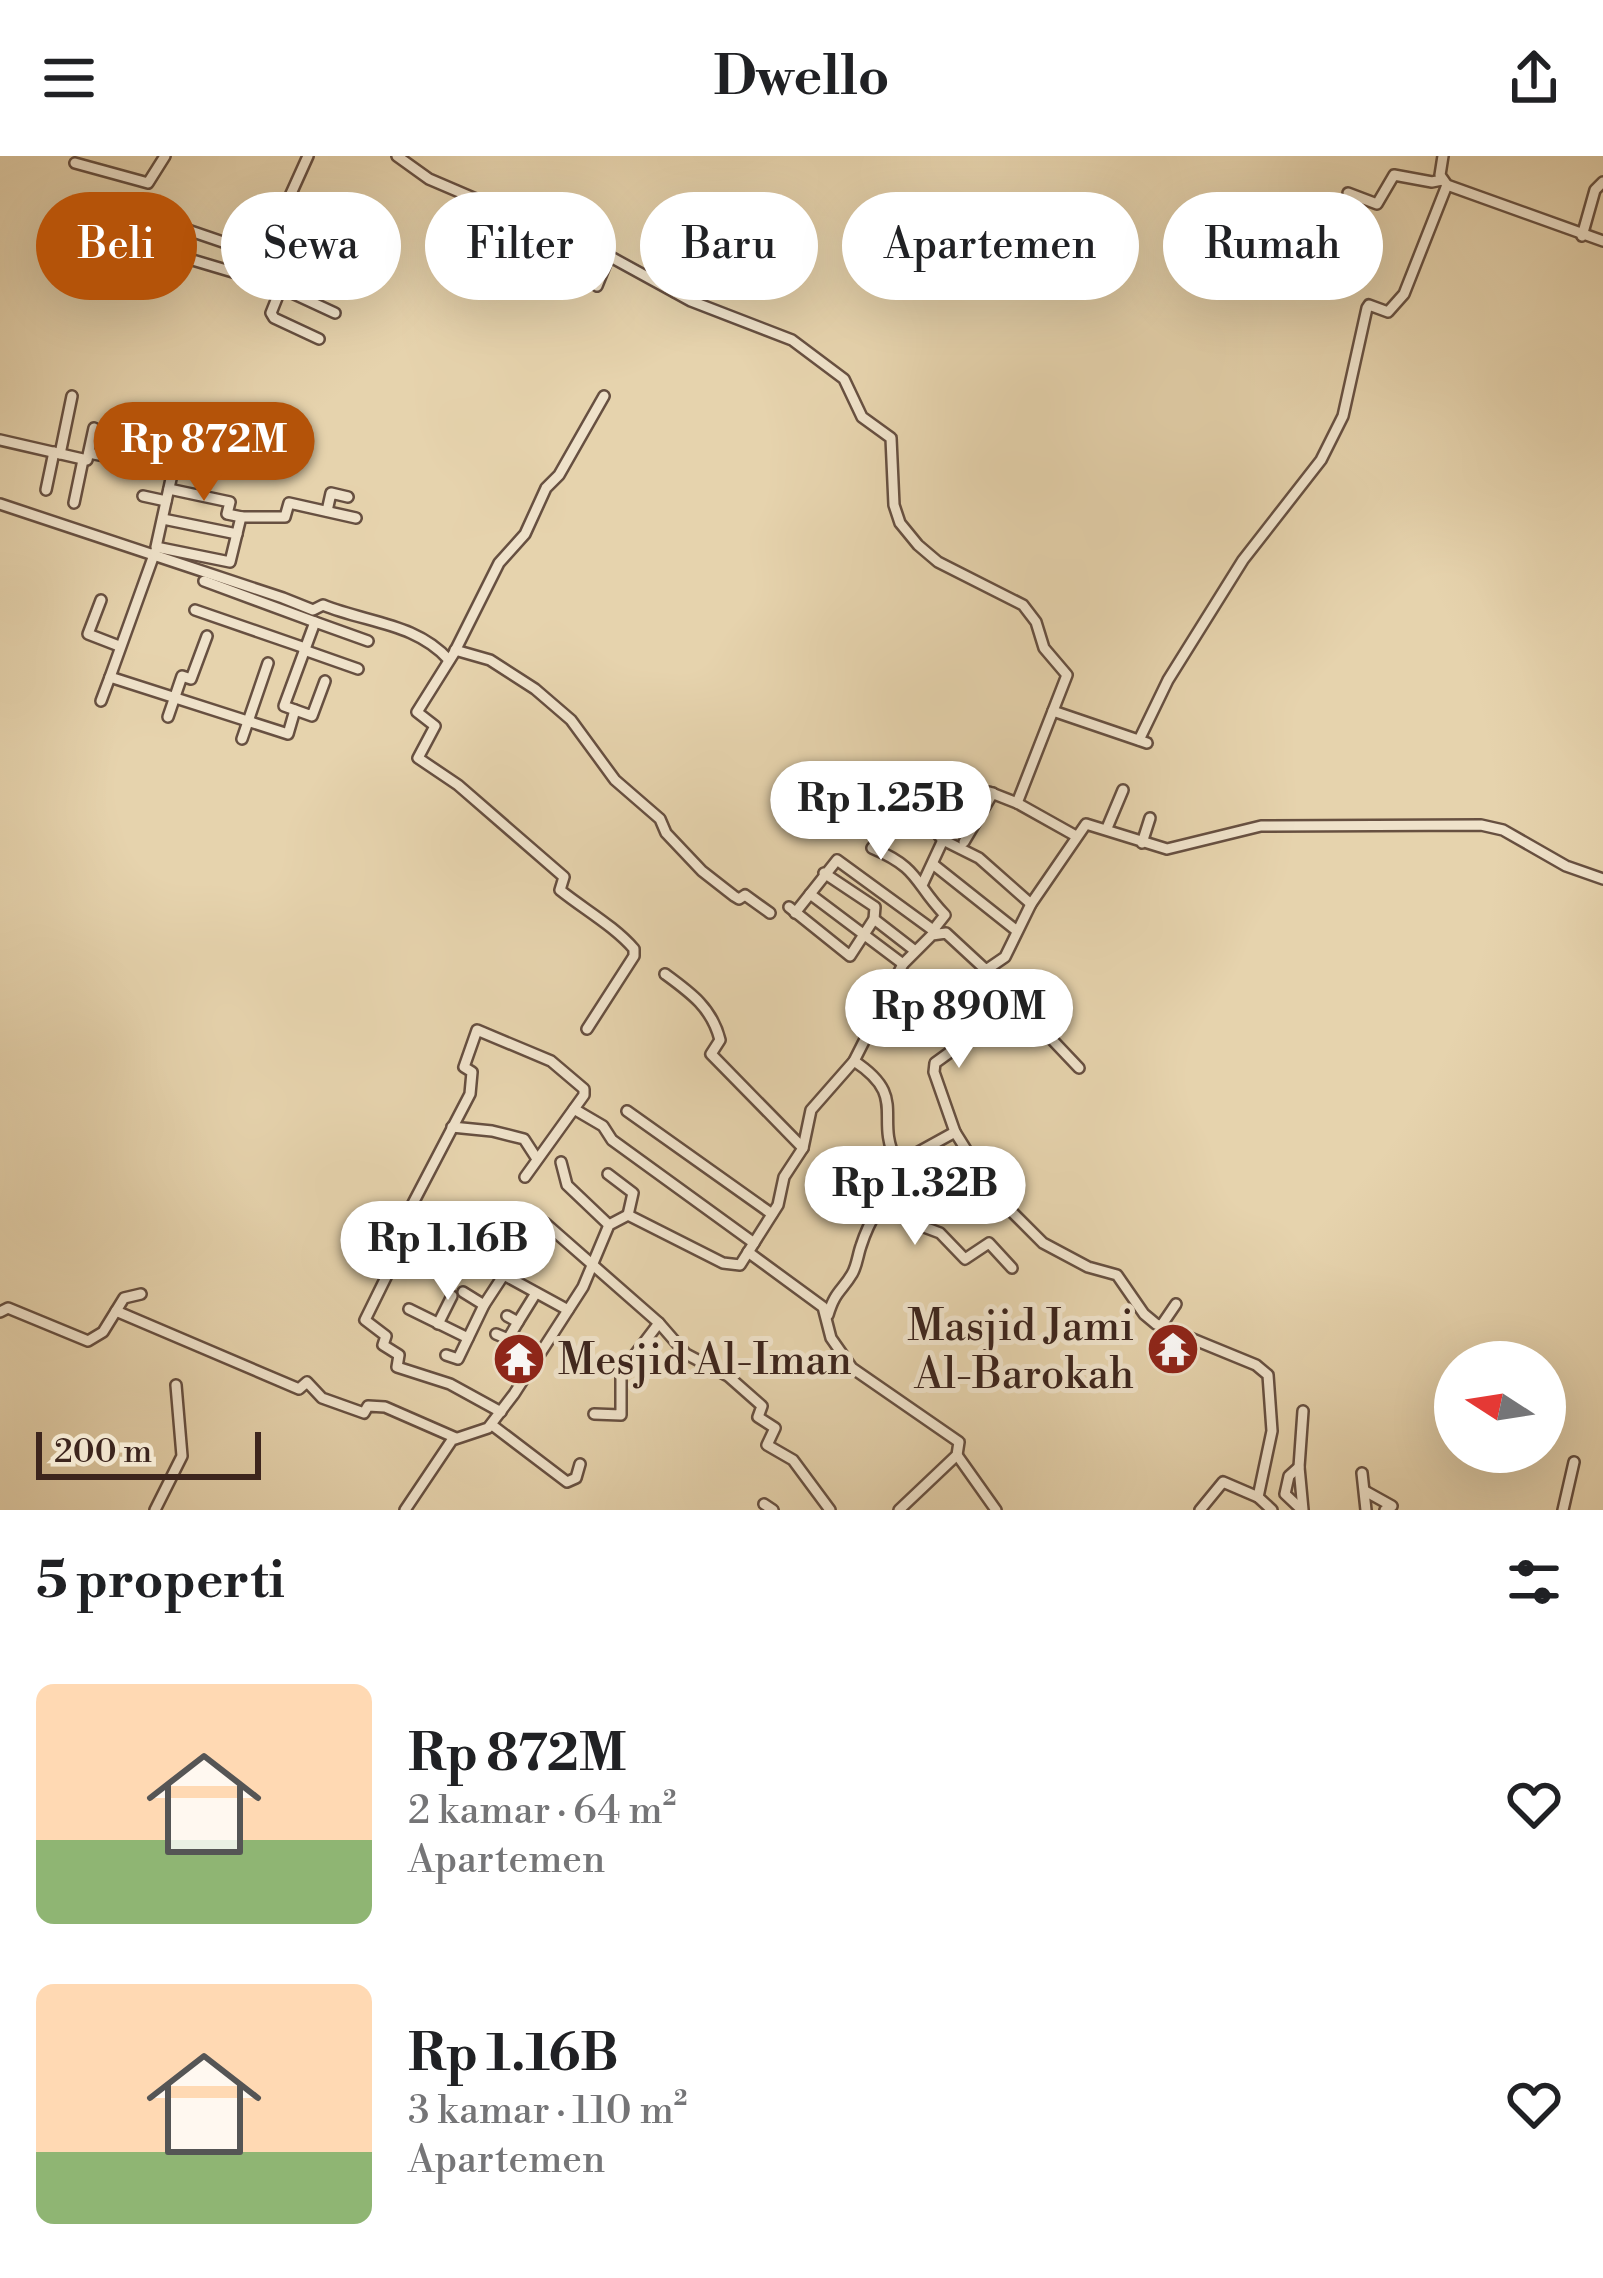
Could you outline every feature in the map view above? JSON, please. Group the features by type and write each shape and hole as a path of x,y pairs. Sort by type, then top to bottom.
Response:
{"street":[{"path":"75,163 148,183 165,156"},
{"path":"292,192 308,156"},
{"path":"397,156 429,179 459,192"},
{"path":"1053,711 1143,741 1195,636 1249,551 1321,460 1341,419 1368,306 1388,312 1404,293 1444,182 1439,170 1443,156"},
{"path":"1383,195 1396,175 1444,182 1603,241"},
{"path":"1582,236 1595,190 1603,182"},
{"path":"277,300 272,316 320,339"},
{"path":"306,300 334,313"},
{"path":"694,300 792,340 844,379 862,417 891,438 894,505 900,523 918,545 972,582 1023,605 1036,622 1044,649 1067,675 1017,803"},
{"path":"46,490 72,396"},
{"path":"587,1029 634,949 608,923 595,920 560,890 564,877 458,785 418,758 435,726 417,711 499,563 525,533 546,488 559,475 604,397"},
{"path":"74,503 94,428"},
{"path":"120,459 128,429 179,440"},
{"path":"101,701 154,555 182,429 259,445 306,433"},
{"path":"0,440 86,458 245,473"},
{"path":"86,458 100,463"},
{"path":"327,512 331,493 348,496"},
{"path":"143,496 230,502 226,514 272,523 273,517 285,517 289,503 356,518"},
{"path":"0,504 287,599 302,608 323,605 398,626 452,655 490,660 571,720 615,780 660,818 666,833 702,871 734,896 745,895 770,913"},
{"path":"113,542 154,555 230,562 241,517"},
{"path":"163,519 237,534"},
{"path":"154,555 164,567"},
{"path":"204,581 368,641"},
{"path":"140,590 153,595"},
{"path":"100,600 88,634 119,646"},
{"path":"195,610 358,669"},
{"path":"314,622 284,706 312,716 325,681"},
{"path":"168,717 182,676 191,679 207,635"},
{"path":"242,739 268,663"},
{"path":"110,677 288,734 296,710"},
{"path":"912,799 926,780 941,784 947,773 973,793 1017,803 1076,836"},
{"path":"1107,828 1123,790"},
{"path":"964,842 993,794"},
{"path":"628,1215 732,1266 740,1265 772,1214 784,1178 803,1148 811,1110 854,1061 904,964 945,915 925,895 923,883 897,858 872,847 896,816 922,817 943,840 979,858 1031,904"},
{"path":"1142,843 1150,818"},
{"path":"986,970 1005,957 1031,904 1090,822 1167,849 1261,826 1481,825 1503,830 1566,866 1603,879"},
{"path":"923,883 943,840"},
{"path":"824,873 874,907 874,919 849,956 792,910 833,862 840,862 954,939 1079,1068"},
{"path":"934,866 1017,931"},
{"path":"810,894 904,964"},
{"path":"874,919 914,950"},
{"path":"665,974 693,994 710,1015 720,1039 711,1054 803,1148"},
{"path":"993,1021 935,1063 955,1132 993,1193 1043,1243 1085,1266 1118,1275 1144,1314 1161,1326 1256,1365 1268,1375 1272,1431 1258,1497"},
{"path":"501,1412 450,1384 397,1367 399,1355 383,1345 386,1336 365,1320 393,1263 386,1255 470,1094 472,1072 464,1066 477,1030 551,1061 584,1089 524,1178"},
{"path":"854,1061 870,1071 885,1090 891,1150 924,1227 940,1233 963,1258 969,1259 985,1242 1012,1268"},
{"path":"574,1109 603,1126 612,1140 823,1307 830,1338 852,1368 956,1438 960,1447 956,1455 898,1510"},
{"path":"627,1111 772,1214"},
{"path":"452,1127 524,1139 537,1159"},
{"path":"896,1160 955,1132"},
{"path":"562,1162 567,1185 609,1225"},
{"path":"116,1311 257,1374 299,1389 307,1382 324,1399 364,1413 368,1406 385,1407 456,1438 482,1433 492,1425 568,1310 595,1264 609,1225 628,1215 634,1193 608,1174"},
{"path":"827,1320 835,1294 853,1273 870,1222 902,1181"},
{"path":"545,1223 659,1323 686,1354 728,1376 763,1406 758,1417 776,1428 767,1445 793,1460 830,1510"},
{"path":"482,1263 568,1310"},
{"path":"446,1355 457,1361 503,1276"},
{"path":"496,1334 508,1339 536,1293"},
{"path":"0,1312 8,1308 88,1341 103,1331 124,1298 141,1294"},
{"path":"438,1324 458,1294 484,1305"},
{"path":"1161,1326 1176,1304"},
{"path":"409,1309 468,1338"},
{"path":"507,1316 518,1322"},
{"path":"594,1414 621,1415 621,1373 659,1323"},
{"path":"155,1510 182,1456 176,1385"},
{"path":"1303,1510 1304,1411"},
{"path":"492,1425 567,1482 576,1478 580,1464"},
{"path":"405,1510 456,1438"},
{"path":"956,1455 995,1510"},
{"path":"1563,1510 1574,1462"},
{"path":"1362,1473 1366,1510"},
{"path":"1200,1510 1223,1482 1258,1497 1272,1510"},
{"path":"1365,1492 1392,1508"}],"place":[{"name":"Masjid Jami Al-Barokah","path":"1173,1349"},
{"name":"Mesjid Al-Iman","path":"519,1359"}]}
